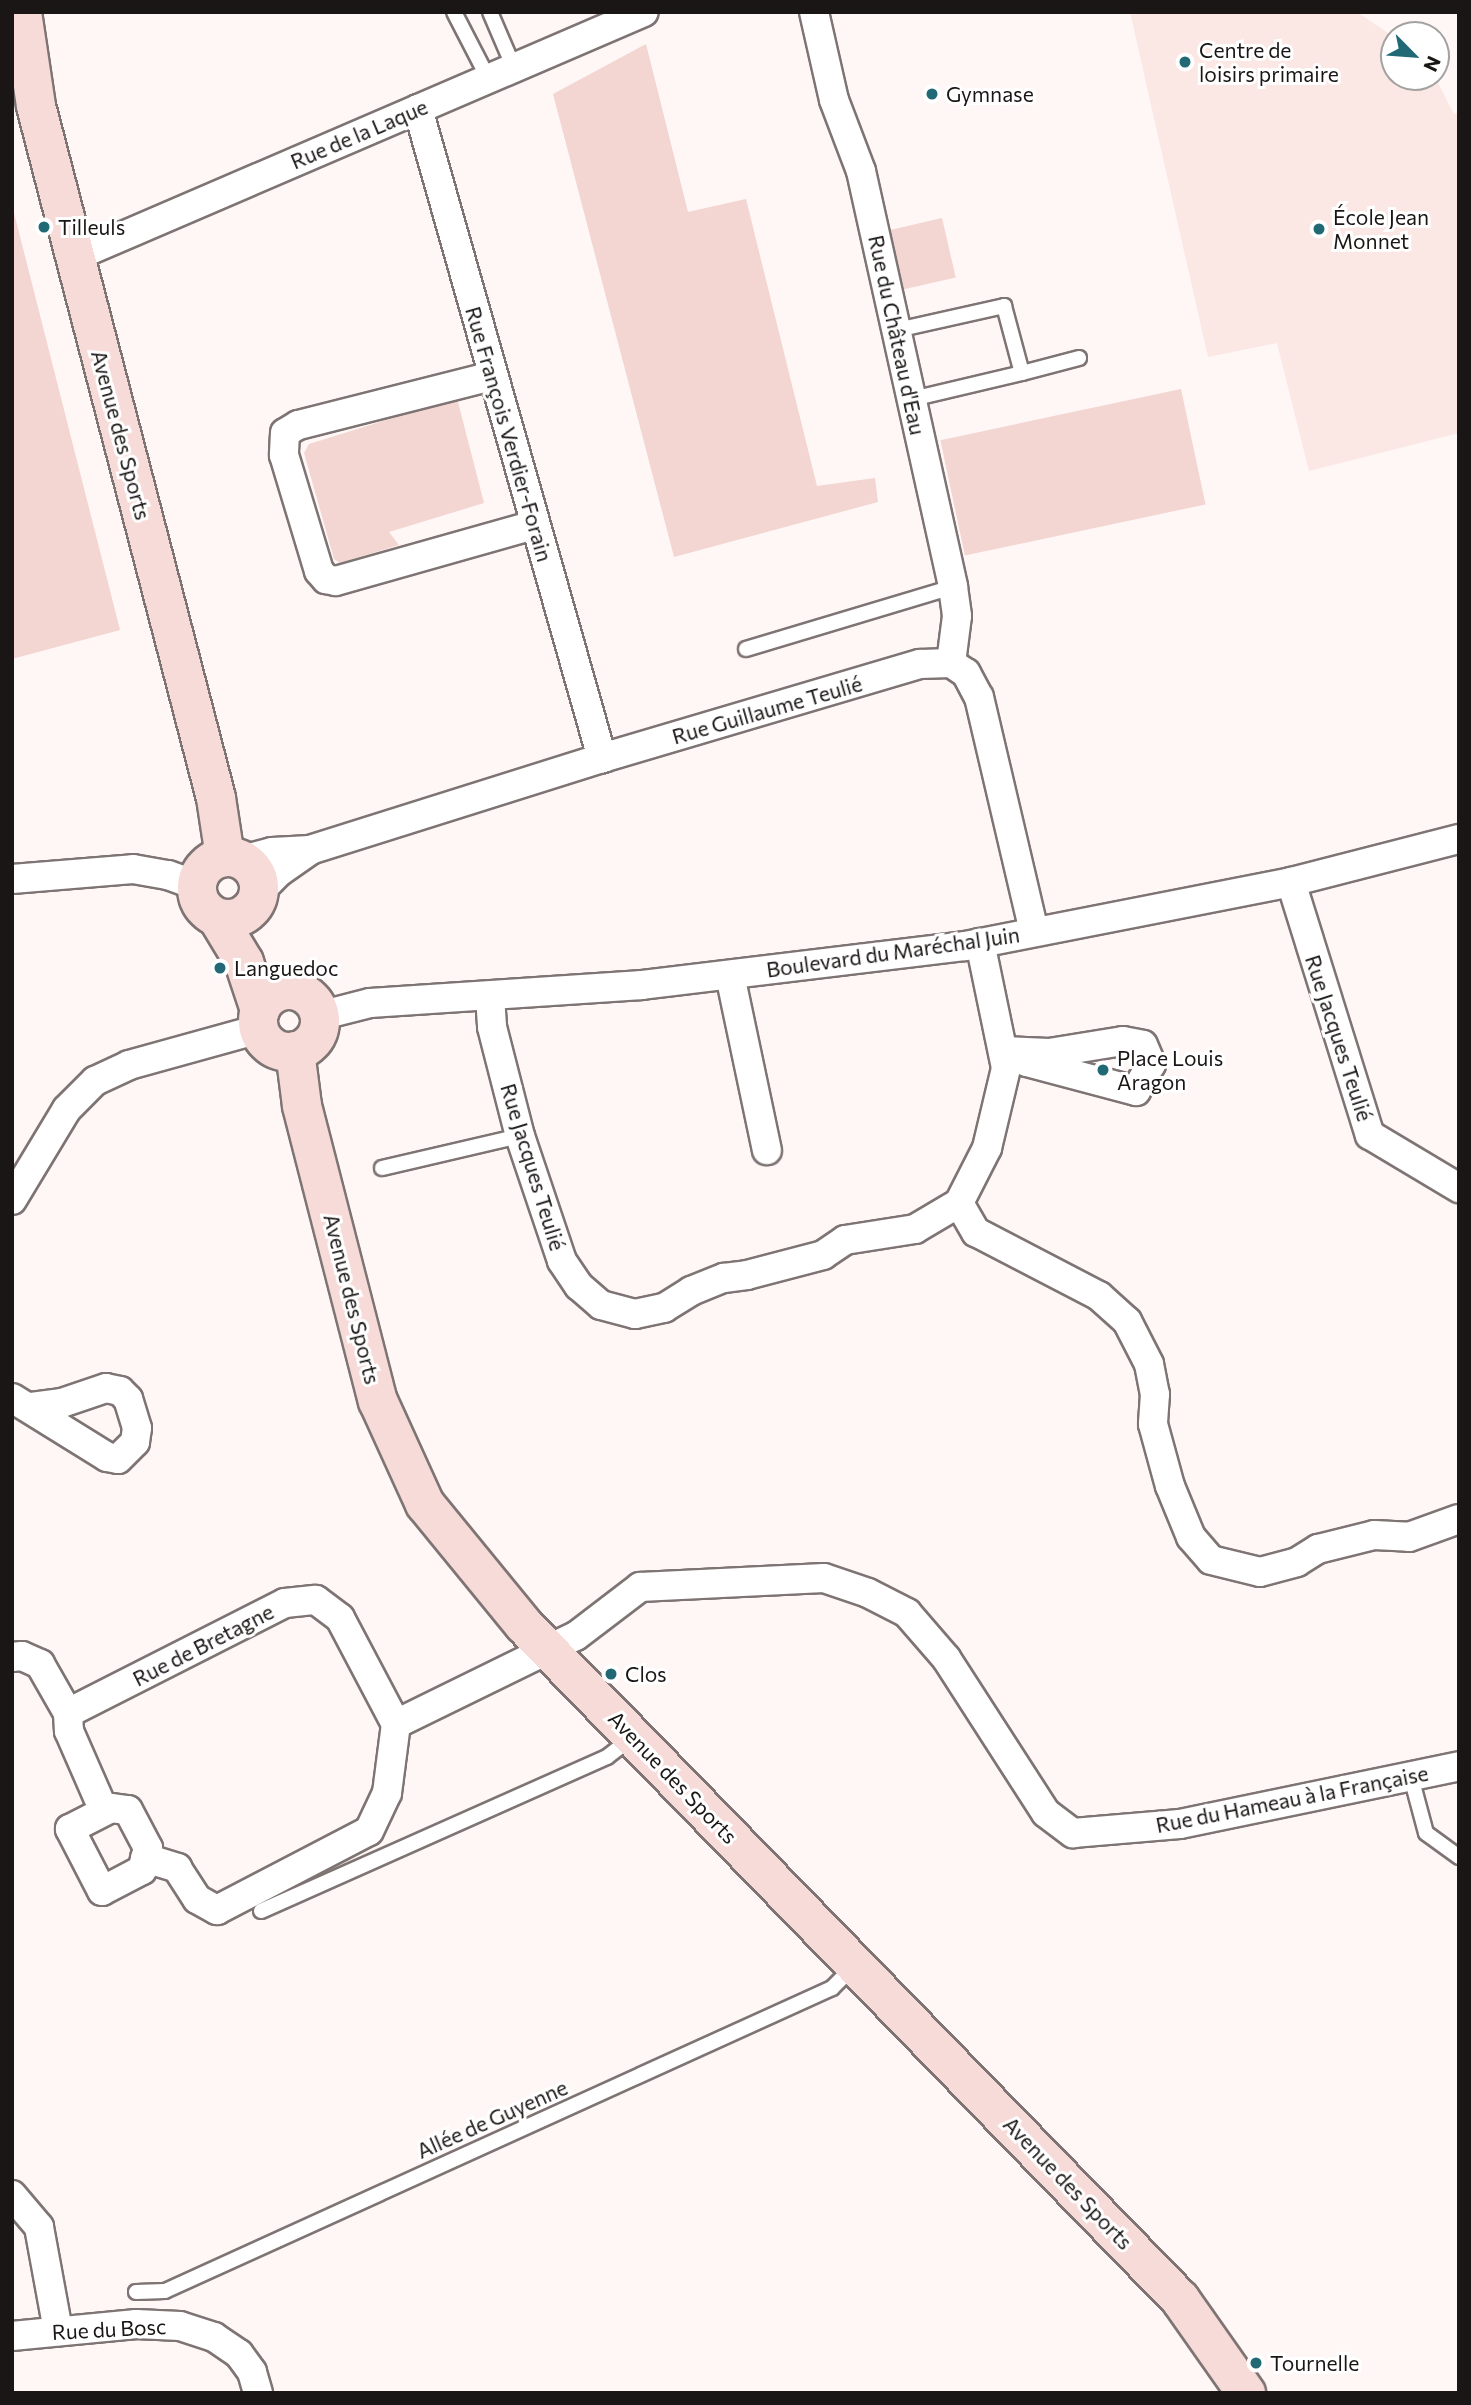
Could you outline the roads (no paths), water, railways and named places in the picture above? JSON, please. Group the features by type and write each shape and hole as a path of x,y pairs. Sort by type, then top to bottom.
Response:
{"main road":[{"name":"Avenue des Sports","path":"22,12 24,108 74,257 240,887 278,978 270,1009"},
{"path":"196,885 206,866 240,887"},
{"path":"309,998 319,1016 314,1038 295,1051 272,1047 270,1009 309,998"},
{"name":"Avenue des Sports","path":"295,1051 302,1106 378,1401 425,1504 524,1625 1180,2299 1246,2393"}],"street":[{"name":"Rue de la Laque","path":"74,257 643,12"},
{"name":"Rue du Château d'Eau","path":"814,12 834,100 861,171 953,587 957,617 951,663"},
{"name":"Rue François Verdier-Forain","path":"418,109 602,758"},
{"path":"492,376 298,425 285,433 284,455 319,571 327,579 336,581 534,525"},
{"path":"951,663 966,673 979,697 1034,931"},
{"name":"Rue Guillaume Teulié","path":"240,887 279,872 310,850 602,758 920,664 951,663"},
{"name":"Boulevard du Maréchal Juin","path":"319,1016 370,1003 490,997 730,975 980,943 1291,882 1459,839"},
{"path":"12,879 134,869 168,875 196,885"},
{"name":"Rue Jacques Teulié","path":"1291,882 1370,1135 1459,1188"},
{"path":"980,943 1006,1068 987,1148 959,1203 976,1232 1099,1296 1127,1321 1149,1364 1155,1394 1153,1424 1170,1486 1191,1537 1211,1560 1260,1572 1297,1562 1318,1549 1374,1535 1409,1537 1459,1519"},
{"path":"730,975 767,1150"},
{"name":"Rue Jacques Teulié","path":"490,997 492,1027 520,1136 562,1261 579,1286 601,1305 635,1314 664,1308 691,1291 724,1278 747,1275 823,1255 845,1240 915,1229 959,1203"},
{"path":"12,1200 68,1109 95,1081 270,1009"},
{"name":"Rue du Hameau à la Française","path":"550,1649 576,1636 640,1587 824,1578 868,1593 907,1613 946,1658 1046,1813 1073,1833 1180,1824 1459,1766"},
{"name":"Rue de Bretagne","path":"68,1713 285,1603 316,1600 341,1618 396,1724"},
{"path":"145,1858 177,1868 197,1899 217,1910 369,1832 387,1793 396,1724 550,1649"},
{"path":"12,1657 22,1656 40,1664 68,1713 69,1731 104,1811"},
{"path":"111,1808 128,1810 148,1848 142,1870 102,1891 70,1829 104,1811 111,1808"},
{"path":"12,2195 38,2227 58,2331"},
{"name":"Rue du Bosc","path":"12,2336 136,2324 180,2326 214,2337 239,2354 253,2372 258,2393"}],"lane":[{"path":"454,12 501,73"},
{"path":"491,12 501,73"},
{"path":"897,330 1004,306 1022,373"},
{"path":"912,399 1079,358"},
{"path":"746,649 953,587"},
{"path":"382,1168 520,1136"},
{"path":"261,1911 607,1757 634,1736"},
{"path":"1412,1777 1426,1833 1459,1857"},
{"name":"Allée de Guyenne","path":"136,2292 165,2291 806,2000 832,1988 856,1964"}],"place":[{"name":"Centre de loisirs primaire","path":"1185,62"},
{"name":"Gymnase","path":"932,94"},
{"name":"Tilleuls","path":"44,227"},
{"name":"École Jean Monnet","path":"1319,229"},
{"name":"Languedoc","path":"220,968"},
{"name":"Place Louis Aragon","path":"1103,1070"},
{"name":"Clos","path":"611,1674"},
{"name":"Tournelle","path":"1256,2363"}]}
